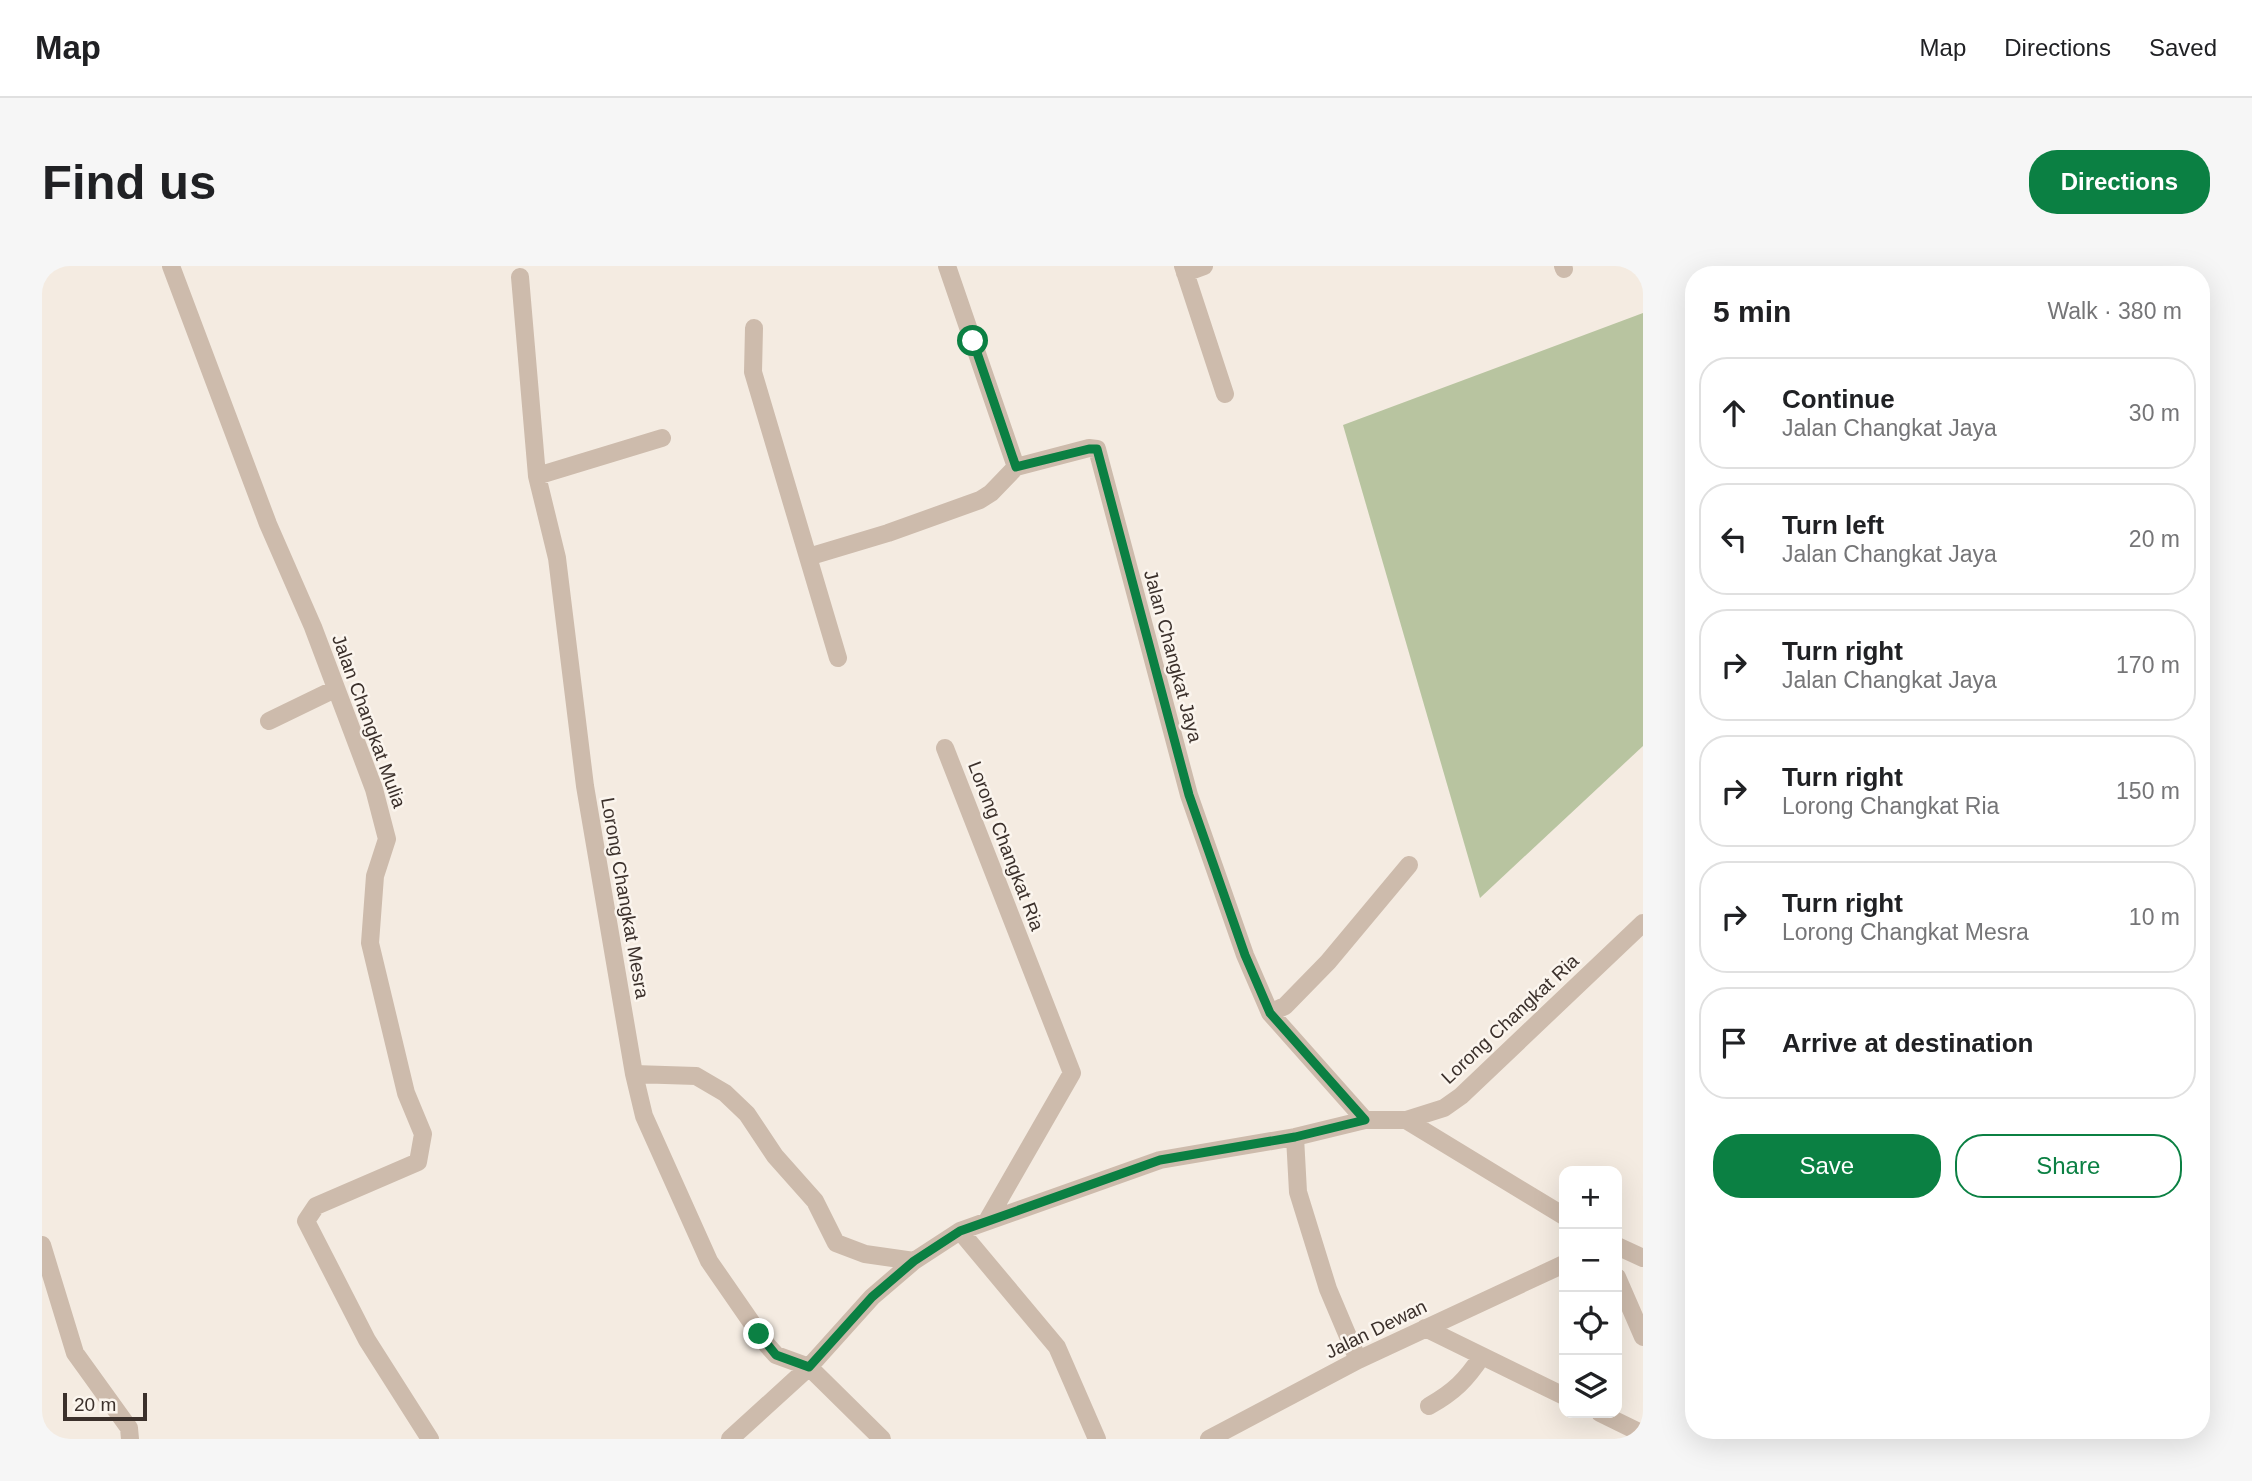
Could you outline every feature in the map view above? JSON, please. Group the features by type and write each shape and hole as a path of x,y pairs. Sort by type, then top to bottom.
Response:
{"street":[{"name":"Jalan Changkat Mulia","path":"171,266 268,524 313,627 374,789 387,839 375,876 370,943 406,1093 423,1134 418,1162 316,1206 306,1222 366,1340 430,1439"},
{"path":"808,557 888,533 980,500 991,493 1016,467 947,266"},
{"path":"1203,266 1184,269 1224,394"},
{"name":"Lorong Changkat Mesra","path":"520,277 537,476 557,558 585,786 634,1074 644,1116 709,1261 776,1355 809,1367 882,1439"},
{"path":"754,328 754,372 838,658"},
{"path":"537,476 662,438"},
{"name":"Jalan Changkat Jaya","path":"1016,467 1097,449 1189,795 1245,955 1270,1013 1365,1120"},
{"path":"269,722 335,689"},
{"name":"Lorong Changkat Ria","path":"946,748 1072,1073 988,1222"},
{"path":"1270,1013 1285,1006 1328,962 1409,865"},
{"name":"Lorong Changkat Ria","path":"730,1439 809,1367 872,1297 914,1261 960,1231 1160,1160 1295,1137 1365,1120 1406,1121 1444,1108 1461,1096 1643,923"},
{"path":"634,1074 696,1076 724,1093 747,1114 775,1156 815,1201 836,1243 865,1254 914,1261"},
{"path":"1406,1121 1559,1213"},
{"path":"1295,1137 1298,1192 1328,1289 1358,1360"},
{"path":"960,1231 1057,1347 1097,1439"},
{"path":"42,1245 75,1353 129,1428 130,1439"},
{"path":"1622,1248 1643,1258"},
{"name":"Jalan Dewan","path":"1209,1439 1358,1360 1559,1266"},
{"path":"1622,1289 1643,1337"},
{"path":"1425,1328 1559,1393"},
{"path":"1429,1406 1451,1394 1482,1356"},
{"path":"1611,1418 1643,1433"}],"green space":[{"path":"1643,313 1643,746 1480,898 1343,425"}],"route":[{"path":"759,1334 776,1355 809,1367 872,1297 914,1261 960,1231 1160,1160 1295,1137 1365,1120 1270,1013 1245,955 1189,795 1097,449 1016,467 973,341"}]}
